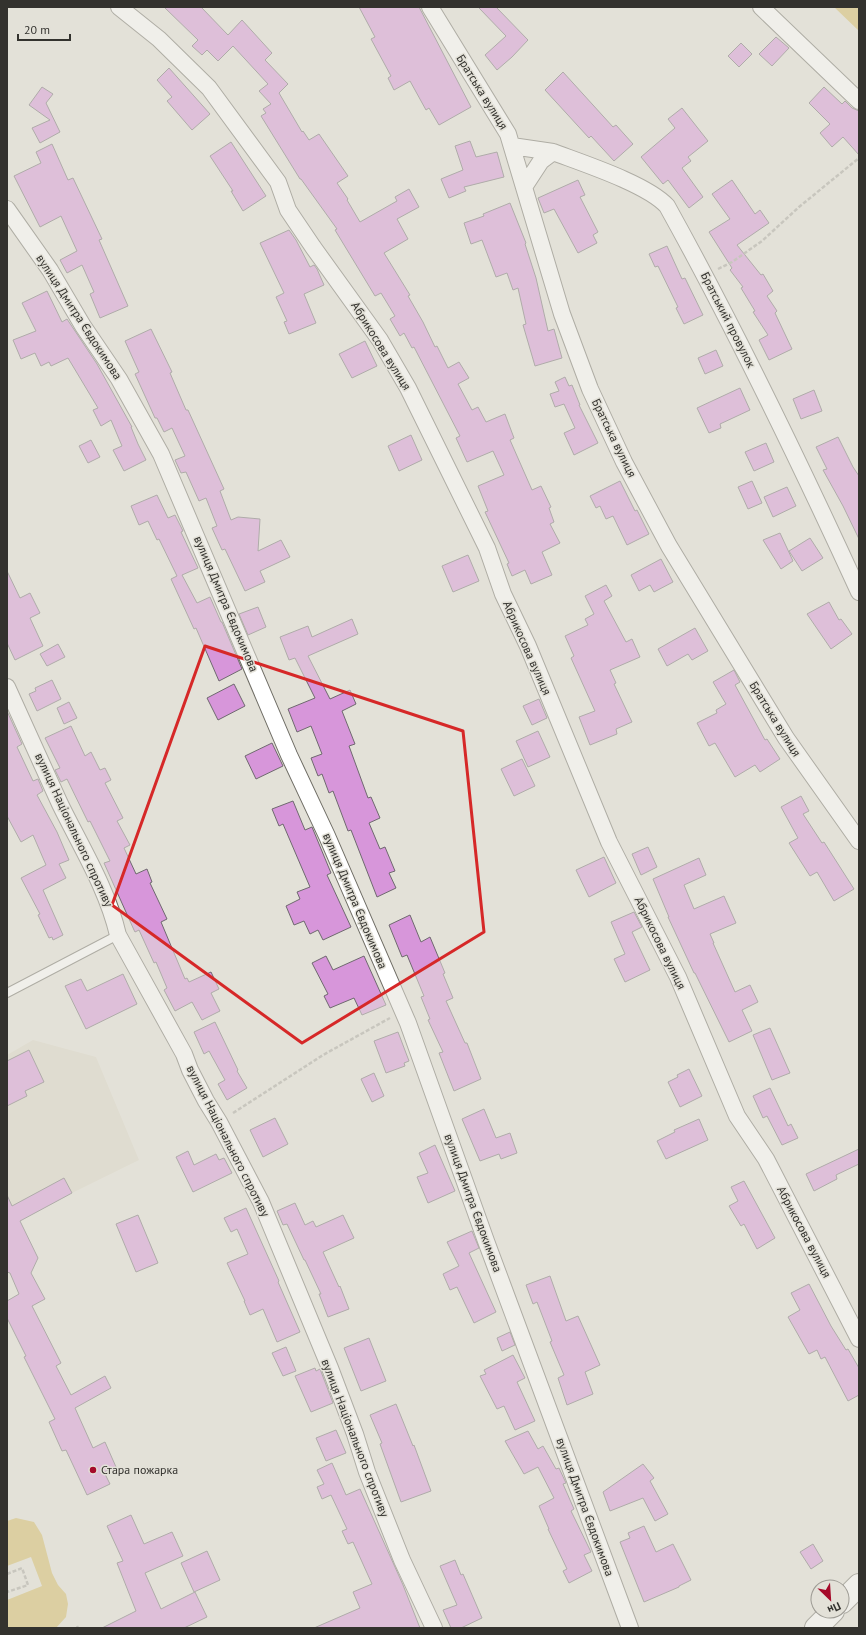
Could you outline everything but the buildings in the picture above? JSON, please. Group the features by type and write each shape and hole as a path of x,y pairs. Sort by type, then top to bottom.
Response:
{"street":[{"name":"Абрикосова вулиця","path":"119,7 158,40 209,88 278,182 288,210 380,340 408,388 487,548 503,594 528,646 609,842 678,977 737,1116 766,1159 859,1339"},
{"name":"Братська вулиця","path":"430,7 508,134 562,314 587,383 624,462 669,546 786,738 859,841"},
{"path":"761,7 859,102"},
{"name":"Братський провулок","path":"512,146 553,152 587,164 634,185 660,199 667,206 706,276 807,478 859,592"},
{"path":"524,187 541,162 553,152"},
{"name":"вулиця Дмитра Євдокимова","path":"7,209 50,270 83,326 119,379 161,454 289,755 327,836 403,1012 630,1628"},
{"name":"вулиця Національного спротиву","path":"7,687 61,804 93,868 113,913 118,935 184,1054 190,1070 206,1101 219,1122 261,1202 330,1368 355,1434 367,1472 402,1560 434,1628"},
{"path":"850,1594 859,1585"},
{"path":"816,1628 825,1619"}],"lane":[{"path":"7,993 118,935"}],"path":[{"path":"706,276 732,262 762,241 799,207 859,158"},
{"path":"219,1122 323,1055 403,1012"},
{"path":"7,1574 22,1568 28,1585 7,1592"}],"highlighted area":[{"path":"205,646 463,731 484,932 302,1043 112,905"}],"shaded area":[{"path":"834,7 859,7 859,31"},
{"path":"33,1040 96,1057 139,1160 72,1193 7,1228 7,1055"},
{"path":"16,1518 34,1522 42,1535 52,1573 58,1585 66,1594 68,1604 66,1617 56,1628 7,1628 7,1600 42,1586 31,1557 7,1566 7,1521"}],"place":[{"name":"Стара пожарка","path":"93,1470"}]}
